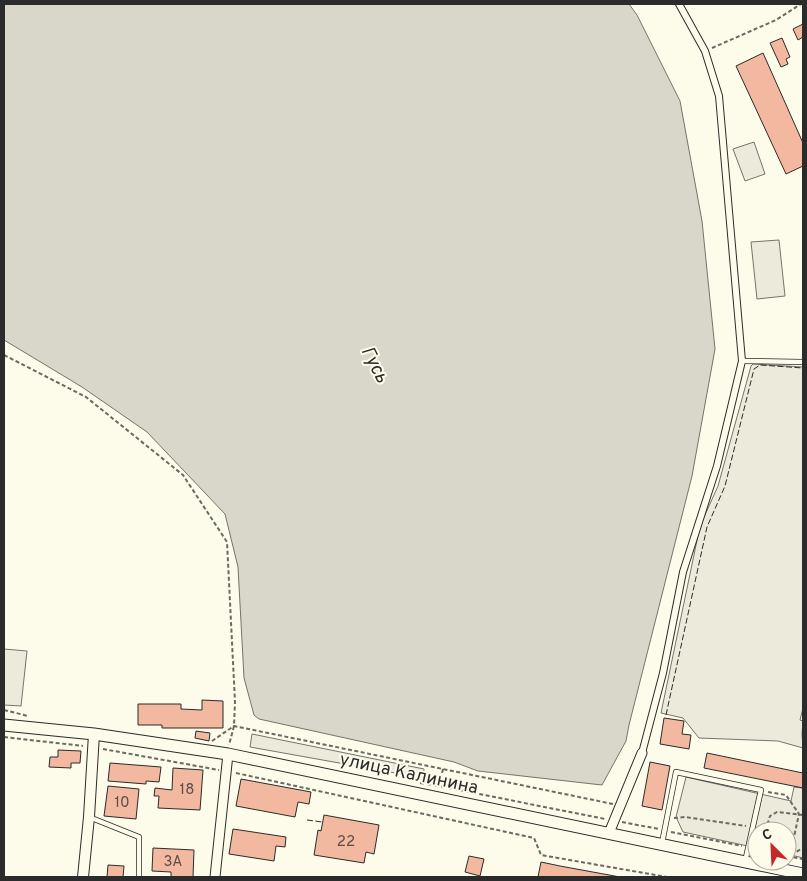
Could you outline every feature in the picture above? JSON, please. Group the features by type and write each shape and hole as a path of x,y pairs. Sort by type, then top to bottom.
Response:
{"main road":[{"name":"улица Калинина","path":"4,725 94,734 228,754 803,874"}],"street":[{"path":"608,834 642,753 663,673 684,572 717,466 742,361 719,96 705,51 679,4"},
{"path":"83,877 94,734"},
{"path":"215,877 228,754"}],"lane":[{"path":"742,361 803,362"},
{"path":"661,844 676,772 761,790 754,821"},
{"path":"89,817 138,837 139,877"},
{"path":"746,862 747,855"}],"path":[{"path":"705,51 776,20 801,4"},
{"path":"4,355 86,397 183,476 226,542 235,702 234,726 228,754"},
{"path":"234,726 620,806"},
{"path":"4,738 93,747 226,771 534,838 541,855 667,877"},
{"path":"443,769 439,786 747,848"},
{"path":"761,790 786,795 798,814 796,821"},
{"path":"768,821 770,816 777,812 803,816"},
{"path":"667,818 685,817 747,826"}],"shaded area":[{"path":"754,142 765,174 745,181 733,149"},
{"path":"779,240 785,296 757,299 751,242"},
{"path":"753,364 803,367 803,708 800,720 803,721 803,748 778,741 699,738 683,718 661,713 700,526 718,486"},
{"path":"4,649 27,651 21,706 4,705"},
{"path":"252,734 424,769 423,778 250,747"},
{"path":"686,777 791,801 794,787 803,788 803,858 797,856 797,821 747,821 747,846 683,832 676,817"}],"water":[{"name":"Гусь","path":"4,4 629,4 637,15 680,101 702,221 715,349 692,476 626,741 602,785 478,771 454,762 259,719 254,715 244,678 238,567 225,514 147,432 82,387 4,340"}],"building":[{"path":"803,24 803,37 798,40 793,29"},
{"path":"782,38 790,57 786,59 788,64 781,67 770,43"},
{"path":"763,53 803,143 803,166 786,174 736,66"},
{"path":"202,700 223,701 223,728 162,728 162,725 138,725 138,704 181,704 181,709 202,710"},
{"path":"664,718 684,721 682,734 691,735 689,749 660,744"},
{"path":"196,731 210,733 209,741 195,738"},
{"path":"58,750 81,751 80,763 71,763 71,768 49,767 50,757 58,757"},
{"path":"707,753 803,773 803,788 704,768"},
{"path":"650,762 670,766 662,810 642,806"},
{"path":"110,763 161,767 159,782 146,781 146,784 108,781"},
{"path":"173,768 203,770 200,810 158,808 159,796 154,796 155,788 172,790"},
{"path":"241,779 311,792 309,804 298,802 295,817 236,806"},
{"path":"108,786 139,789 136,819 104,816"},
{"path":"324,815 379,825 374,854 366,852 364,863 314,855 318,830 321,831"},
{"path":"233,829 286,837 285,847 276,846 274,861 229,854"},
{"path":"153,848 194,850 193,877 171,877 171,872 152,871"},
{"path":"469,856 484,859 480,876 465,872"},
{"path":"541,862 560,866 620,877 538,877"},
{"path":"108,865 124,866 123,877 107,877"}],"fence":[{"path":"666,715 707,527 725,486 754,369 760,365 803,368"},
{"path":"307,820 322,822"}]}
